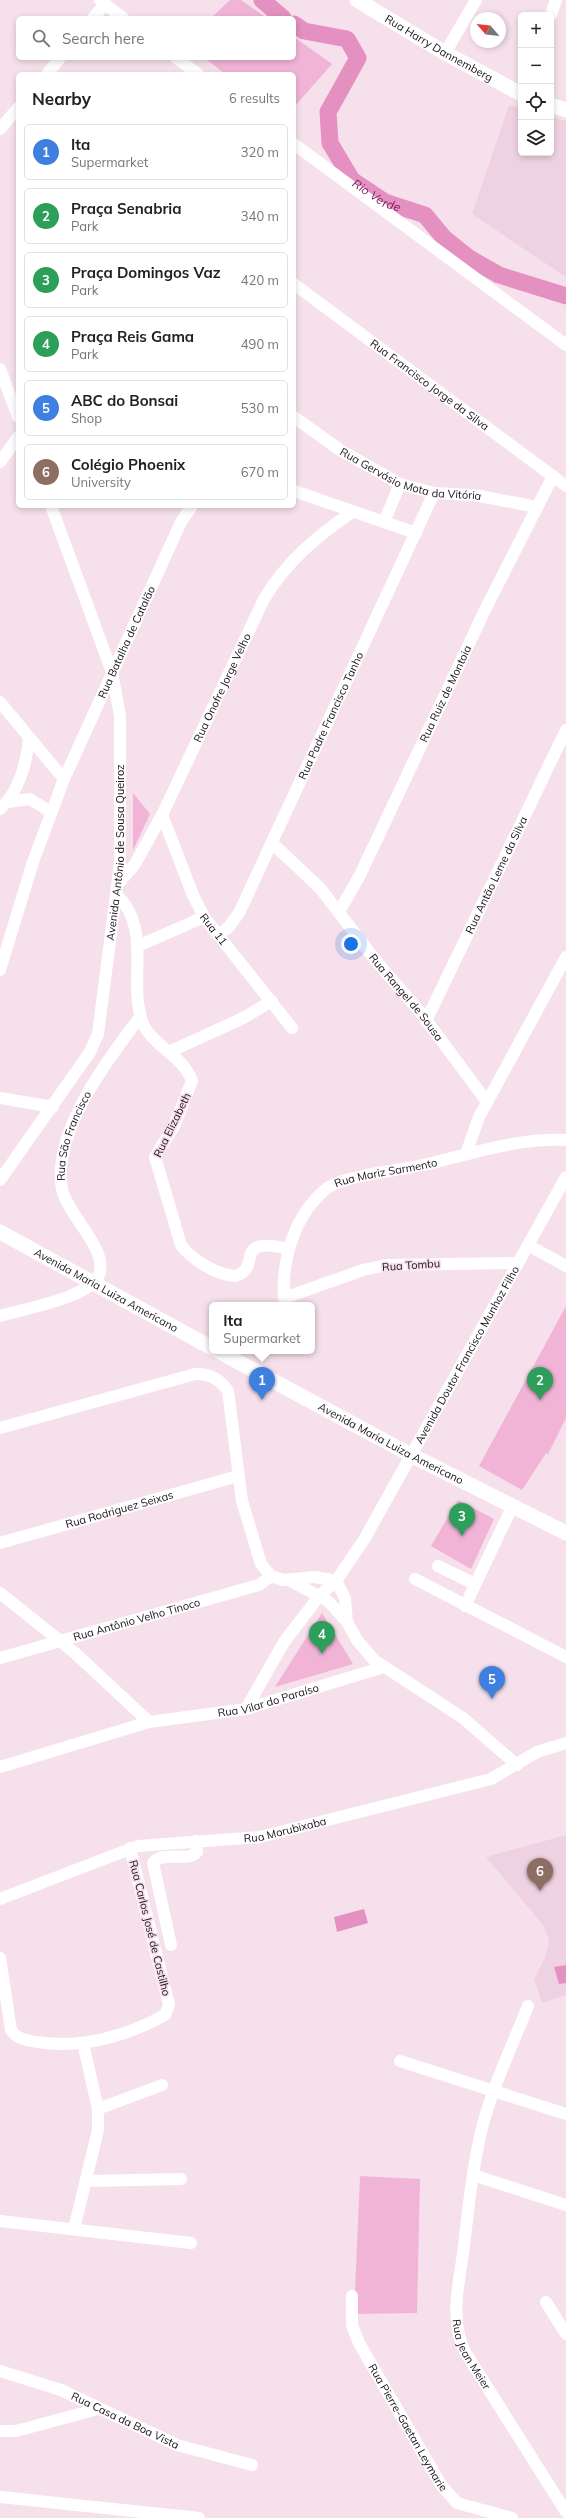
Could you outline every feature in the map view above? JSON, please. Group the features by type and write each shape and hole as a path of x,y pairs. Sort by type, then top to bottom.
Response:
{"main road":[{"name":"Rua Harry Dannemberg","path":"357,0 445,53 518,92"},
{"path":"554,106 566,110"},
{"name":"Avenida Maria Luiza Americano","path":"0,1232 209,1346"},
{"name":"Avenida Maria Luiza Americano","path":"224,1354 411,1455 566,1533"}],"street":[{"path":"445,53 476,0"},
{"path":"552,12 556,0"},
{"path":"94,16 102,2 120,16"},
{"path":"49,72 58,60"},
{"path":"179,60 195,72"},
{"path":"0,129 16,110"},
{"path":"296,145 566,345"},
{"name":"Rua Francisco Jorge da Silva","path":"296,285 566,486"},
{"path":"0,369 16,412"},
{"name":"Rua Gervásio Mota da Vitória","path":"296,418 340,450 400,484 434,493 474,495 537,507"},
{"path":"0,462 16,440"},
{"name":"Rua Ruiz de Montoia","path":"339,912 360,875 485,610 553,476"},
{"path":"384,522 400,484"},
{"path":"296,492 416,533"},
{"name":"Rua Padre Francisco Tanho","path":"219,934 228,928 239,913 434,493"},
{"name":"Avenida Antônio de Sousa Queiroz","path":"0,1180 53,1107 96,1041 117,889 121,808 120,716 112,672 52,508"},
{"name":"Rua Batalha de Catalão","path":"0,970 51,812 64,779 181,522 191,508"},
{"name":"Rua Onofre Jorge Velho","path":"117,889 135,864 162,815 264,600 275,581 297,555 352,512"},
{"path":"0,702 64,779"},
{"name":"Rua Antão Leme da Silva","path":"426,1021 566,730"},
{"path":"4,805 24,768 29,737"},
{"path":"4,805 30,799 51,812"},
{"name":"Rua 11","path":"162,815 193,895 204,917 292,1028"},
{"name":"Rua Rangel de Sousa","path":"272,843 306,873 339,912 370,954 426,1021 487,1102"},
{"name":"Rua Elizabeth","path":"117,889 135,920 138,946 137,998 140,1017 148,1033 183,1067 192,1081 174,1126 155,1158 181,1245 192,1256 209,1267 235,1276 242,1272 253,1250 258,1245 267,1244 288,1249"},
{"path":"138,946 204,917"},
{"path":"466,1154 475,1126 487,1102 566,957"},
{"path":"168,1052 243,1018 272,1001"},
{"name":"Rua São Francisco","path":"93,1283 98,1276 100,1263 89,1238 65,1199 61,1171 62,1151 79,1108 140,1017"},
{"path":"0,1098 53,1107"},
{"name":"Rua Mariz Sarmento","path":"284,1298 288,1249 303,1218 328,1187 383,1172 466,1154 542,1140 566,1140"},
{"name":"Avenida Doutor Francisco Munhoz Filho","path":"246,1709 284,1642 320,1596 336,1581 365,1538 566,1177"},
{"path":"528,1245 566,1266"},
{"name":"Rua Tombu","path":"284,1298 363,1270 387,1265 518,1263"},
{"path":"0,1316 66,1297 93,1283"},
{"path":"0,1428 195,1374 210,1375 220,1381 228,1391 238,1476 246,1518 261,1564 271,1576 289,1580 320,1596 347,1622 364,1649 384,1667 463,1718 517,1765"},
{"name":"Rua Rodriguez Seixas","path":"0,1543 238,1476"},
{"path":"465,1606 513,1506"},
{"path":"438,1566 475,1584"},
{"name":"Rua Antônio Velho Tinoco","path":"0,1658 259,1584 271,1576"},
{"path":"289,1580 315,1577 336,1581 345,1598 347,1622"},
{"path":"415,1579 566,1657"},
{"path":"0,1593 59,1641 149,1722"},
{"name":"Rua Vilar do Paraíso","path":"0,1767 149,1722 246,1709 384,1667"},
{"name":"Rua Morubixaba","path":"0,1899 130,1848 196,1841 243,1839 272,1834 491,1779 537,1752 566,1743"},
{"path":"170,1945 153,1864 160,1858 193,1856 197,1852 196,1841"},
{"name":"Rua Carlos José de Castilho","path":"83,2043 112,2037 161,2017 168,2009 156,1947 130,1848"},
{"path":"0,1958 9,2022 14,2034 26,2040 51,2044 83,2043 98,2109 98,2130 88,2181 74,2229"},
{"name":"Rua Jean Meier","path":"528,2006 494,2092 482,2128 473,2175 458,2294 456,2329 458,2338 566,2512"},
{"path":"400,2061 566,2114"},
{"path":"98,2109 162,2085"},
{"path":"473,2175 566,2205"},
{"path":"88,2181 181,2179"},
{"path":"0,2221 191,2243"},
{"name":"Rua Pierre-Gaetan Leymarie","path":"352,2296 352,2325 359,2343 441,2485 457,2503 512,2518"},
{"path":"546,2302 566,2334"},
{"name":"Rua Casa da Boa Vista","path":"0,2371 61,2390 98,2409 177,2445 252,2465"},
{"path":"0,2431 16,2431 98,2409"},
{"path":"0,2497 169,2517 199,2518"},
{"path":"124,2511 134,2518"}],"shaded area":[{"path":"230,0 241,0 264,16 213,16"},
{"path":"296,38 332,64 296,105 296,72 222,72 208,60 296,60"},
{"path":"509,105 518,107 518,156 554,156 554,118 566,121 566,277 472,214"},
{"path":"133,793 150,814 133,850"},
{"path":"566,1306 566,1418 548,1454 546,1453 522,1490 479,1466"},
{"path":"458,1500 494,1519 471,1569 431,1546"},
{"path":"322,1613 353,1664 275,1687"},
{"path":"566,1835 566,1995 542,2003 534,1979 545,1958 549,1940 543,1925 486,1857"},
{"path":"364,1909 368,1923 337,1932 334,1917"},
{"path":"566,1965 566,1983 559,1984 554,1967"},
{"path":"360,2176 420,2179 417,2313 354,2314"}],"waterway":[{"name":"Rio Verde","path":"262,0 281,16"},
{"name":"Rio Verde","path":"296,25 304,31 347,39 358,58 328,112 330,143 352,180 385,202 425,215 444,238 469,258 499,275 566,296"}],"place":[{"name":"Ita","path":"262,1400"},
{"name":"Praça Senabria","path":"540,1400"},
{"name":"Praça Domingos Vaz","path":"462,1536"},
{"name":"Praça Reis Gama","path":"322,1654"},
{"name":"ABC do Bonsai","path":"492,1699"},
{"name":"Colégio Phoenix","path":"540,1891"}]}
